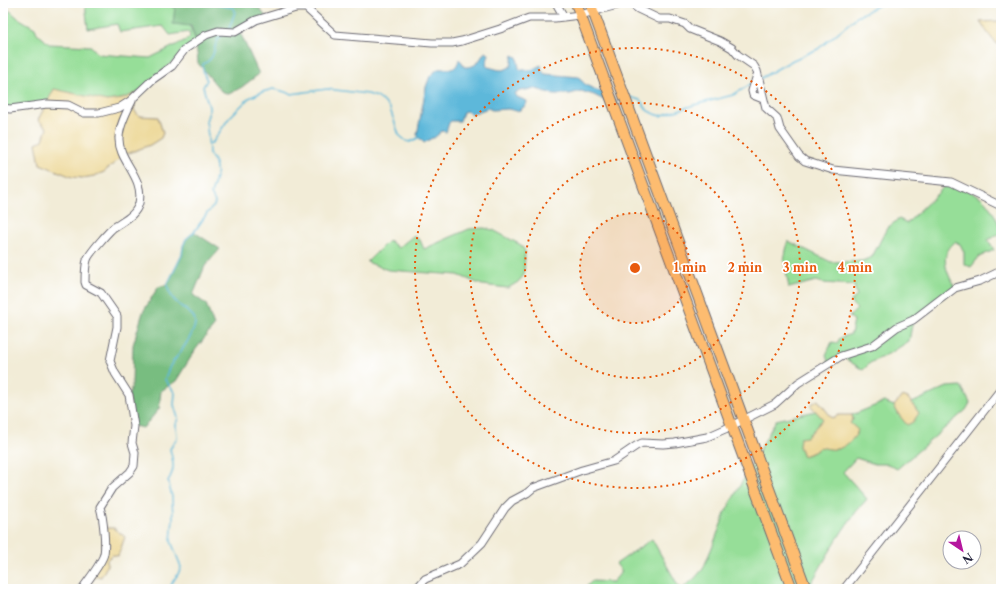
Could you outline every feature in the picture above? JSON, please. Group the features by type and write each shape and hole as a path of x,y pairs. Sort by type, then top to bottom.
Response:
{"highway":[{"path":"576,3 792,589"},
{"path":"592,7 806,589"}],"street":[{"path":"556,3 564,17"},
{"path":"3,108 10,110 47,104 68,105 84,113 99,113 119,108 130,102 152,80 172,66 185,49 206,35 218,31 235,32 256,20 296,8 306,8 335,35 432,43 452,43 500,29 529,18 580,15 592,7 625,3"},
{"path":"630,3 638,9 659,19 670,19 685,24 690,29 720,41 732,48 738,55 754,66 758,73 752,91 753,95 763,99 766,108 777,118 780,129 799,156 805,161 833,170 952,182 1001,206"},
{"path":"82,589 104,556 103,516 100,507 112,488 130,472 134,466 136,453 132,443 134,426 129,395 115,373 110,361 117,327 117,316 101,293 85,282 87,259 114,226 128,219 139,205 140,187 120,148 119,137 120,130 134,97"},
{"path":"416,589 425,579 460,564 482,543 508,504 533,488 582,470 614,461 642,443 663,444 707,437 775,404 798,383 841,356 872,346 898,327 913,320 955,288 980,281 1001,271"},
{"path":"844,589 999,391 1001,382"}],"green space":[{"path":"85,3 165,3 177,10 185,19 196,42 137,93 122,99 107,101 93,99 3,108 3,9 10,11 18,18 35,28 37,33 49,44 91,46 98,54 150,58 190,38 189,32 170,35 163,26 120,32 117,24 88,29"},
{"path":"165,3 254,3 254,6 260,9 266,17 239,30 259,74 242,87 229,94 221,91 198,63 196,42 191,26 173,24 175,7"},
{"path":"948,182 979,196 991,209 997,220 1001,233 988,240 994,250 979,257 971,267 964,264 964,252 960,244 955,242 950,247 945,258 949,276 955,288 913,320 909,341 892,352 870,363 863,370 841,356 829,364 826,355 832,342 837,343 840,338 851,334 854,320 849,317 857,309 850,302 857,296 854,285 823,283 816,281 789,288 784,260 788,241 831,262 862,261 872,257 887,228 899,219 907,223"},
{"path":"484,228 493,230 521,245 525,251 524,275 518,282 508,288 482,285 458,275 388,270 367,262 389,240 398,248 413,236 420,240 424,249 469,229"},
{"path":"194,232 220,249 205,266 193,295 206,304 214,326 196,349 176,381 161,391 159,409 143,428 134,426 129,395 132,385 133,345 143,312 158,287 167,285 182,255 183,246 186,239"},
{"path":"961,386 970,403 966,410 897,469 888,464 875,464 856,458 843,472 867,499 850,520 808,589 682,589 703,569 726,511 776,420 816,411 823,419 799,446 803,456 814,452 820,447 838,449 853,419 852,415 884,402 894,406 899,415 919,413 912,403 947,387"},
{"path":"652,539 680,589 584,589 592,581 613,582 622,571 616,564"}],"sand":[{"path":"1001,21 1001,47 993,40 980,22"},
{"path":"54,89 107,101 122,99 137,93 134,110 139,116 158,117 163,133 161,138 150,145 124,155 104,172 94,176 83,178 72,177 40,164 36,143 43,140 47,128 38,120"},
{"path":"902,396 908,398 919,413 913,422 907,425 894,406"},
{"path":"818,400 832,418 839,415 852,415 853,419 850,423 858,430 846,445 840,448 833,449 820,447 814,452 803,456 799,446 800,438 807,437 823,419 810,405"},
{"path":"104,528 114,528 125,537 118,556 112,555 107,560 107,566 101,577 96,576 88,585 89,589 82,589 100,558"}],"water":[{"path":"485,52 489,54 486,65 488,67 500,70 508,68 511,66 513,55 517,57 519,68 521,70 531,70 541,65 542,71 545,74 579,77 587,85 610,96 619,106 613,108 608,107 608,102 594,95 581,91 570,94 553,94 533,88 515,93 517,97 527,101 526,105 520,110 492,110 488,108 472,114 466,111 463,112 460,121 451,121 446,132 442,131 434,138 424,143 417,135 426,87 430,76 438,69 454,68 459,59 464,67 472,66 477,63"}],"waterway":[{"path":"215,3 234,8 235,12 229,29"},
{"path":"761,78 793,60 818,49 858,16 883,3"},
{"path":"170,589 181,567 171,541 173,518 172,497 168,481 173,469 170,449 177,438 176,425 178,418 174,405 175,393 165,380 170,366 192,333 195,326 195,320 192,315 174,299 167,285 182,255 183,246 186,239 194,232 214,206 215,202 211,194 216,178 216,168 213,159 209,154 206,121 209,107 203,87 207,80 203,64 208,61 213,54 216,42 222,34"},
{"path":"630,97 640,100 648,111 660,116 733,95 751,84"},
{"path":"208,145 213,142 229,118 249,98 273,89 291,94 327,89 368,94 377,97 390,109 399,135 406,141 410,142 420,137"}]}
